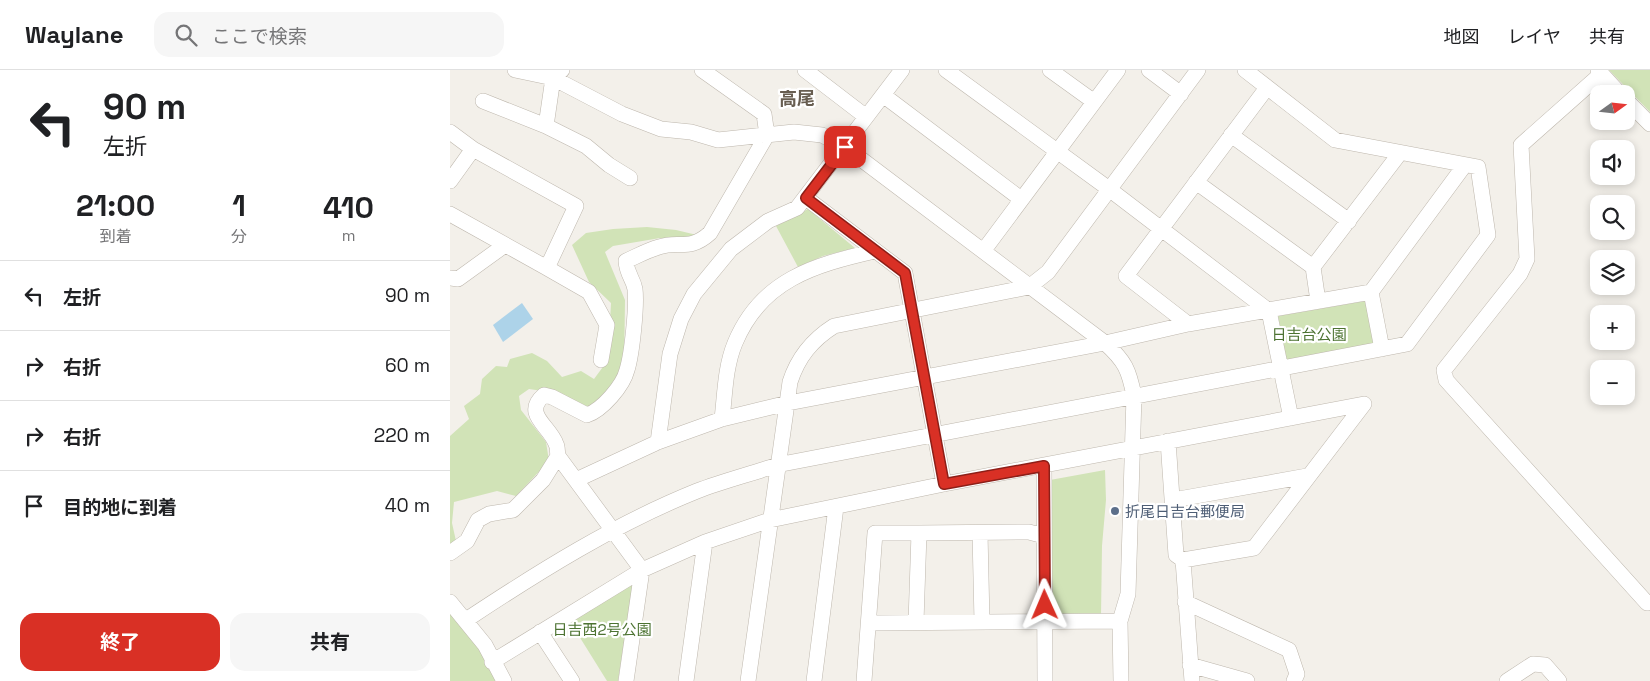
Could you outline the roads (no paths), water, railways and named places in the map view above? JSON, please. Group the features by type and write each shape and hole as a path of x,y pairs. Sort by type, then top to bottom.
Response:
{"street":[{"path":"515,70 557,74 622,114 661,129 691,132 718,140 794,132 822,135 845,147 984,250 1122,358 1130,376 1134,396 1128,594 1120,621 1121,681"},
{"path":"626,681 642,570 558,456 556,444 538,419 535,408 539,400 544,396 552,396 587,415 595,412 621,383 628,370 636,303 634,287 627,273 626,261 661,246 678,246 700,242 710,233 767,135 764,114 702,70"},
{"path":"805,70 821,75 865,116"},
{"path":"658,442 670,354 681,319 694,294 731,249 768,221 797,208 845,147 865,116 902,70"},
{"path":"946,70 1109,189 1270,311 1291,418"},
{"path":"1050,70 1093,101"},
{"path":"984,250 1058,152 1093,101 1118,70"},
{"path":"1149,70 1181,94"},
{"path":"748,681 777,465 794,370 802,354 817,337 834,326 1029,287 1048,272 1198,70"},
{"path":"466,620 541,570 612,530 698,490 777,465 1407,344 1488,236 1478,167 1464,166 1335,140 1245,70"},
{"path":"1612,85 1600,72 1521,145 1527,259 1520,274 1444,370 1446,380 1647,603"},
{"path":"546,126 557,74"},
{"path":"1188,324 1126,276 1266,88"},
{"path":"883,95 1021,199"},
{"path":"483,101 546,126 586,146 609,165 630,178"},
{"path":"1635,109 1650,124"},
{"path":"450,132 473,149 576,206 547,268"},
{"path":"1231,135 1349,222"},
{"path":"450,181 473,149"},
{"path":"1313,267 1400,153"},
{"path":"576,480 658,442 722,419 788,403 1105,343 1188,324 1371,292 1464,166"},
{"path":"1196,182 1313,267 1318,301"},
{"path":"806,198 905,273 944,484"},
{"path":"450,214 589,292 607,325 601,360"},
{"path":"450,278 458,279 505,245"},
{"path":"722,419 726,377 735,343 749,318 768,294 803,271 826,262 875,251"},
{"path":"1371,292 1382,349"},
{"path":"492,662 642,570 705,542 770,520 944,484 1044,466 1168,441 1364,404 1307,476 1254,548 1183,560 1176,555 1168,441"},
{"path":"450,553 467,541 478,520 489,514 513,510 544,480 558,456"},
{"path":"1044,466 1045,681"},
{"path":"1173,500 1307,476"},
{"path":"814,681 836,506"},
{"path":"864,681 874,533 1029,532 1044,536"},
{"path":"916,622 919,533"},
{"path":"980,533 982,622"},
{"path":"686,681 705,542"},
{"path":"1183,560 1192,681"},
{"path":"450,602 485,645 492,662 504,681"},
{"path":"1185,602 1289,650 1296,674 1294,681"},
{"path":"869,623 1120,621"},
{"path":"540,632 572,681"},
{"path":"1507,681 1533,664 1545,665 1559,681"},
{"path":"1190,665 1247,681"}],"water":[{"path":"522,303 533,319 503,342 493,325"}],"place":[{"name":"折尾日吉台郵便局","path":"1115,511"}],"district":[{"name":"高尾","path":"797,98"}],"park label":[{"name":"日吉台公園","path":"1309,334"},
{"name":"日吉西2号公園","path":"602,629"}]}
